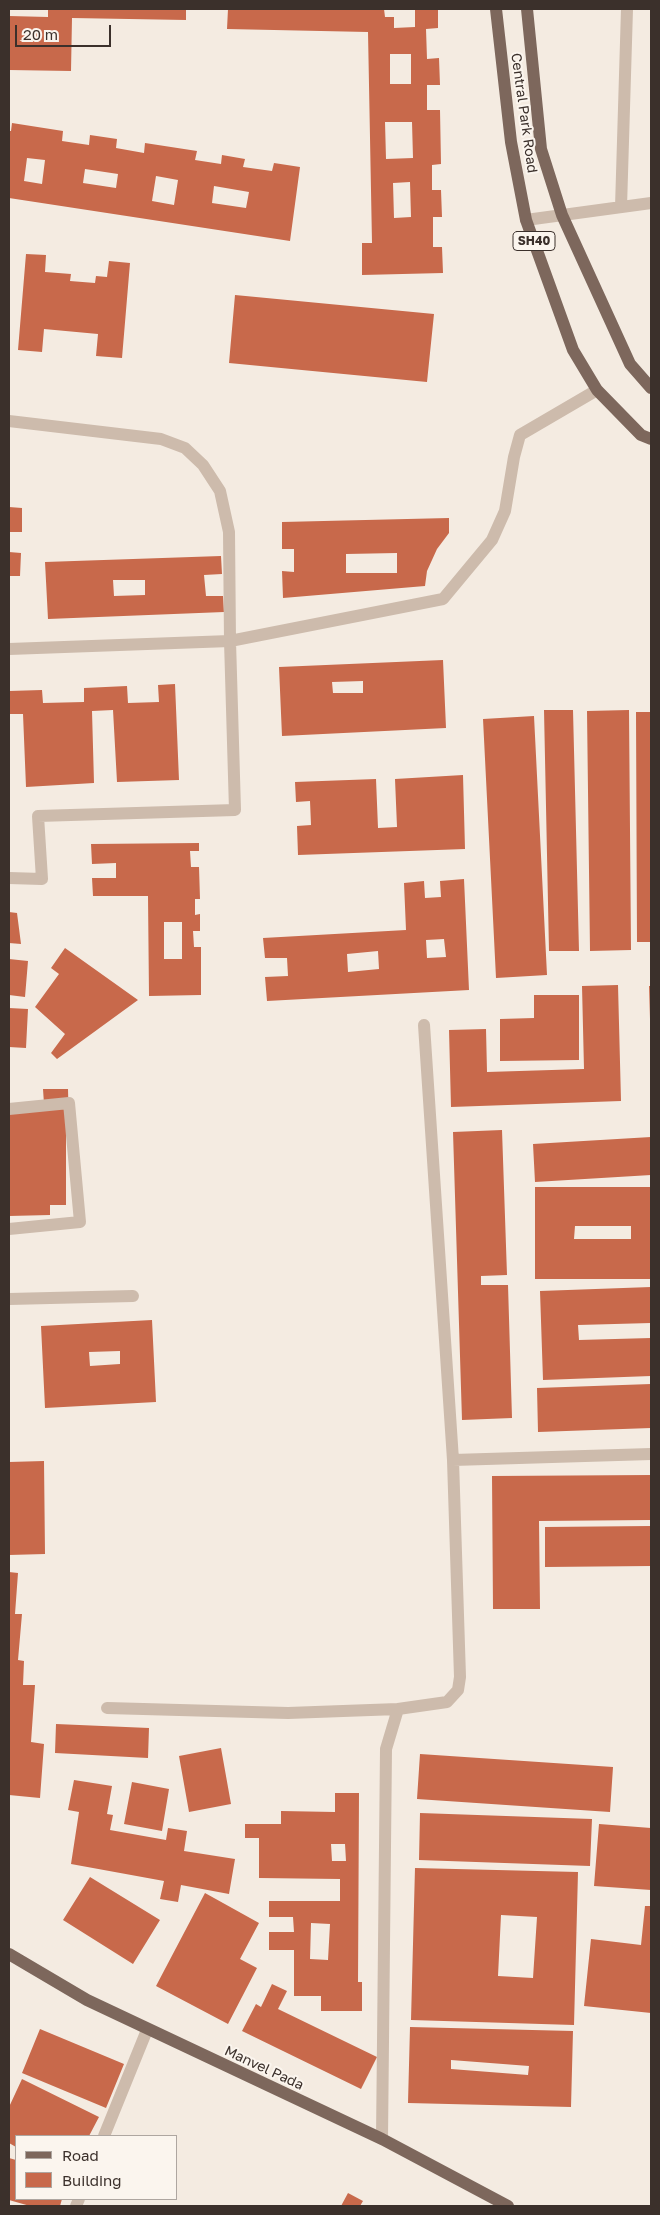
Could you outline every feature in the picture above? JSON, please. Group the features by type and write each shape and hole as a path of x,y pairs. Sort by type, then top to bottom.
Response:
{"main road":[{"name":"Central Park Road","path":"496,9 511,142 526,220 573,350 598,390 641,435 651,439"},
{"name":"SH40","path":"527,9 541,149 562,215 630,364 651,388"},
{"name":"Manvel Pada","path":"9,1954 87,2000 147,2030 382,2139 508,2206"}],"street":[{"path":"621,207 627,9"},
{"path":"526,220 651,203"},
{"path":"9,649 230,641 443,599 492,540 504,511 520,435 598,390"},
{"path":"9,421 161,439 184,448 203,465 220,491 229,532 235,810 38,816 42,879 9,878"},
{"path":"107,1708 288,1713 398,1709 447,1702 458,1690 453,1460 424,1025"},
{"path":"9,1109 70,1102 80,1222 9,1229"},
{"path":"9,1300 133,1296"},
{"path":"453,1460 651,1454"},
{"path":"382,2139 386,1749 398,1709"},
{"path":"104,2135 147,2030"}],"building":[{"path":"48,9 186,9 186,20 72,18 71,71 9,70 9,16 48,17"},
{"path":"228,9 384,9 385,17 394,17 394,28 415,27 415,9 438,9 438,28 426,29 427,59 439,58 440,85 427,85 427,110 440,110 441,164 432,165 432,190 441,190 442,217 433,217 433,247 442,247 443,273 362,275 362,243 372,243 368,32 227,29","holes":["390,54 411,54 411,84 390,84","385,122 412,122 413,158 386,159","410,182 411,217 394,218 393,183"]},
{"path":"12,123 63,131 62,141 89,145 90,135 117,139 116,148 144,153 145,143 197,151 195,160 221,164 222,155 245,159 243,167 272,171 274,163 300,167 290,241 9,198 9,131 11,131","holes":["27,158 45,160 42,184 24,181","85,169 118,174 116,188 83,183","156,176 178,180 174,205 152,201","214,186 249,192 246,208 212,203"]},
{"path":"26,254 46,255 45,272 71,274 70,281 95,283 96,276 107,277 109,261 130,263 122,358 96,356 98,334 44,329 42,352 18,350"},
{"path":"235,295 434,314 427,382 229,363"},
{"path":"9,507 22,508 22,532 9,532"},
{"path":"449,518 449,533 437,549 427,571 425,586 283,598 282,571 294,572 294,549 282,549 282,522","holes":["397,553 397,573 346,573 346,554"]},
{"path":"9,552 21,553 20,576 9,576"},
{"path":"221,556 222,574 204,575 206,596 223,596 224,612 48,619 45,562","holes":["113,580 145,580 145,595 114,596"]},
{"path":"443,660 446,728 282,736 279,667","holes":["363,681 363,693 333,693 332,682"]},
{"path":"175,684 179,780 117,782 113,710 92,711 94,783 26,787 23,714 9,714 9,691 42,690 43,703 84,702 84,688 127,686 128,703 159,702 158,685"},
{"path":"544,710 573,710 579,951 549,951"},
{"path":"629,710 631,950 590,951 587,711"},
{"path":"636,712 651,712 651,942 637,942"},
{"path":"534,716 547,975 496,978 483,719"},
{"path":"463,775 465,849 298,855 297,826 311,825 310,801 296,802 295,782 376,779 378,828 397,827 395,779"},
{"path":"199,843 199,851 190,851 191,867 199,867 200,899 195,899 195,915 200,914 200,931 193,931 194,947 201,947 201,995 149,996 148,896 93,896 92,878 116,878 116,863 92,864 91,844","holes":["164,922 182,922 182,959 164,959"]},
{"path":"464,879 469,990 267,1001 265,977 288,976 287,958 265,958 263,938 406,930 404,883 424,881 425,898 441,897 440,881","holes":["444,939 446,957 427,958 426,940","378,951 379,969 348,972 347,954"]},
{"path":"9,912 17,913 21,944 9,943"},
{"path":"65,948 138,1000 57,1059 51,1053 65,1034 35,1007 59,974 51,968"},
{"path":"9,959 28,961 25,997 9,995"},
{"path":"618,985 621,1101 451,1107 449,1030 486,1029 487,1072 584,1069 582,986"},
{"path":"649,986 651,986 651,1019 650,1019"},
{"path":"534,995 579,995 579,1060 500,1061 500,1019 534,1018"},
{"path":"9,1008 28,1009 26,1048 9,1047"},
{"path":"43,1089 68,1089 69,1131 66,1131 66,1205 50,1205 50,1215 9,1216 9,1104 44,1104"},
{"path":"502,1130 507,1275 481,1276 481,1285 508,1285 512,1418 462,1420 453,1132"},
{"path":"651,1137 651,1175 535,1182 533,1144"},
{"path":"535,1187 651,1187 651,1279 535,1279","holes":["575,1226 631,1226 631,1239 574,1239"]},
{"path":"651,1287 651,1323 578,1325 579,1340 651,1338 651,1376 543,1380 540,1291"},
{"path":"152,1320 156,1402 45,1408 41,1326","holes":["120,1351 120,1364 90,1366 89,1352"]},
{"path":"651,1384 651,1428 538,1432 537,1388"},
{"path":"44,1461 45,1554 9,1555 9,1462"},
{"path":"651,1475 651,1520 539,1521 540,1609 493,1609 492,1476"},
{"path":"651,1526 651,1566 545,1567 545,1527"},
{"path":"9,1572 18,1573 15,1614 22,1614 18,1660 24,1661 23,1685 35,1685 31,1742 44,1744 40,1798 9,1795"},
{"path":"56,1724 149,1728 148,1758 55,1753"},
{"path":"221,1748 231,1804 189,1812 179,1756"},
{"path":"420,1754 613,1767 610,1812 417,1799"},
{"path":"74,1780 112,1786 107,1814 113,1815 110,1830 166,1840 168,1828 187,1831 184,1851 235,1859 229,1894 181,1885 178,1902 160,1899 164,1881 71,1864 79,1812 68,1810"},
{"path":"132,1782 169,1789 162,1831 124,1824"},
{"path":"335,1793 359,1793 358,1982 362,1982 362,2011 321,2011 321,1996 294,1996 294,1950 269,1950 269,1932 294,1932 293,1917 269,1917 269,1901 340,1901 340,1879 259,1878 259,1838 245,1838 245,1824 281,1824 281,1811 335,1812","holes":["331,1844 345,1844 346,1861 332,1861","311,1923 330,1924 328,1960 310,1959"]},
{"path":"420,1813 592,1819 590,1866 419,1860"},
{"path":"599,1824 651,1828 651,1890 594,1886"},
{"path":"415,1868 578,1872 574,2025 411,2020","holes":["501,1915 537,1917 533,1978 498,1976"]},
{"path":"90,1877 160,1920 133,1964 63,1920"},
{"path":"205,1893 259,1923 240,1959 257,1968 228,2024 156,1986"},
{"path":"645,1906 651,1906 651,2013 584,2006 591,1939 641,1945"},
{"path":"272,1984 287,1991 278,2009 377,2057 361,2089 242,2031 256,2004 261,2007"},
{"path":"410,2027 573,2031 571,2107 408,2103","holes":["451,2060 529,2066 528,2075 451,2069"]},
{"path":"40,2029 124,2064 106,2108 22,2073"},
{"path":"22,2079 99,2117 90,2135 15,2135 15,2146 9,2143 9,2107"},
{"path":"9,2158 15,2160 15,2200 62,2200 60,2206 30,2206 9,2200"},
{"path":"348,2193 363,2201 360,2206 341,2206"}]}
